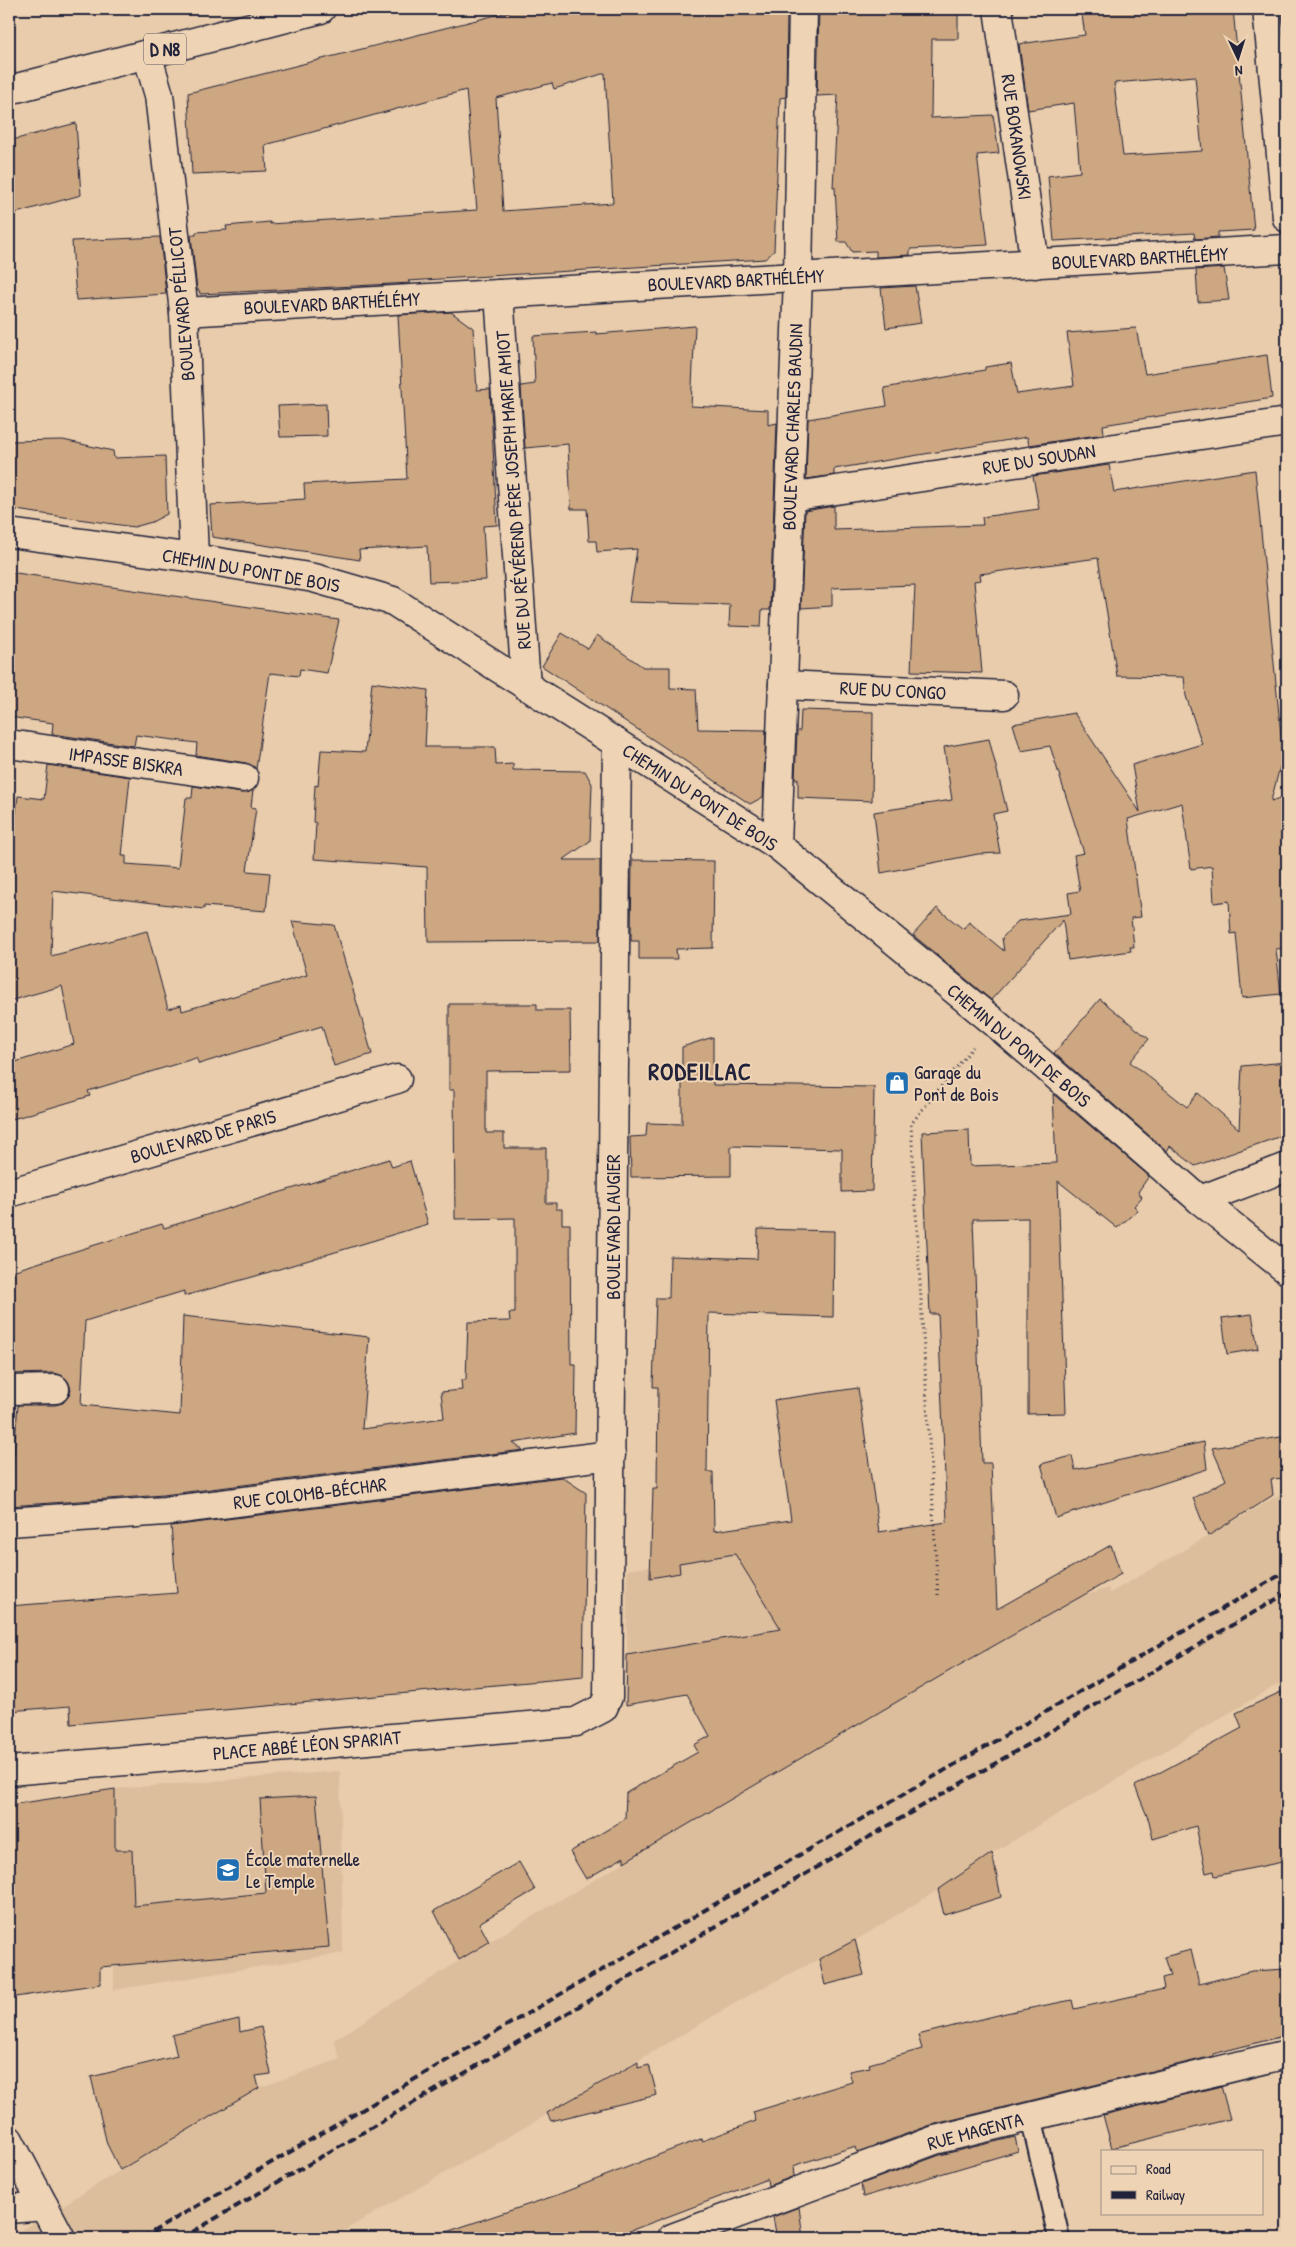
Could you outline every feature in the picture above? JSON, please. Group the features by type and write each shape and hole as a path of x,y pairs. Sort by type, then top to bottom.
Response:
{"street":[{"name":"D N8","path":"9,90 321,9"},
{"name":"BOULEVARD CHARLES BAUDIN","path":"777,846 798,277 803,9"},
{"name":"RUE BOKANOWSKI","path":"998,9 1035,264"},
{"path":"1267,9 1287,218"},
{"name":"BOULEVARD PÉLLICOT","path":"147,54 159,95 184,312 194,558"},
{"name":"BOULEVARD BARTHÉLÉMY","path":"184,312 1287,249"},
{"name":"RUE DU RÉVÉREND PÈRE JOSEPH MARIE AMIOT","path":"499,294 526,686"},
{"name":"RUE DU SOUDAN","path":"790,497 1287,422"},
{"name":"CHEMIN DU PONT DE BOIS","path":"9,534 194,558 314,578 393,600 777,846 994,1022 1200,1200 1287,1270"},
{"name":"RUE DU CONGO","path":"783,685 1004,695"},
{"name":"IMPASSE BISKRA","path":"9,744 244,778"},
{"name":"BOULEVARD LAUGIER","path":"602,1708 608,1697 617,744"},
{"name":"BOULEVARD DE PARIS","path":"9,1193 397,1079"},
{"path":"1200,1200 1287,1168"},
{"path":"9,1390 55,1389"},
{"name":"RUE COLOMB-BÉCHAR","path":"9,1522 165,1511 611,1456"},
{"name":"PLACE ABBÉ LÉON SPARIAT","path":"9,1771 576,1722 602,1708"},
{"name":"RUE MAGENTA","path":"672,2238 934,2140 1287,2054"},
{"path":"9,2140 60,2238"},
{"path":"9,2209 44,2206"}],"lane":[{"path":"1031,2116 1059,2238"}],"path":[{"path":"938,1595 910,1124 994,1022"}],"shaded area":[{"path":"1287,1490 1287,1679 992,1853 938,1890 851,1943 756,1991 534,2122 331,2238 9,2238 240,2098 259,2088 340,2059 334,2040 489,1942 859,1724 805,1625 627,1655 627,1570 903,1529 912,1589 951,1671 1081,1597 1108,1588 1110,1593"},
{"name":"École maternelle Le Temple","path":"340,1771 343,1953 114,1990 115,1789"}],"building":[{"path":"520,9 787,9 786,97 780,98 774,251 765,259 408,281 411,283 200,294 199,290 197,290 191,235 196,235 196,232 227,230 226,226 270,222 270,224 477,210 466,90 265,145 267,171 192,174 188,93","holes":["605,73 613,203 503,211 496,98 552,83 554,89"]},
{"path":"819,9 958,9 958,39 932,39 931,118 993,115 999,153 977,155 988,245 910,249 910,255 876,257 876,251 852,252 846,242 838,242 835,187 833,187 838,95 817,96"},
{"path":"1081,9 1233,9 1254,230 1218,232 1218,237 1195,239 1194,233 1054,241 1048,176 1080,172 1074,103 1028,110 1019,44 1085,35","holes":["1195,76 1202,151 1123,156 1114,83"]},
{"path":"76,123 81,195 9,215 9,141"},
{"path":"160,237 166,294 76,300 72,241"},
{"path":"1224,268 1229,300 1198,302 1196,270"},
{"path":"915,286 921,323 886,328 881,288"},
{"path":"451,312 473,328 477,390 490,389 497,525 483,526 486,580 429,582 427,546 359,550 360,560 212,537 210,505 305,499 304,484 407,479 398,315"},
{"path":"695,326 691,406 768,410 768,425 777,423 770,610 762,610 761,627 729,626 730,605 629,602 637,549 597,552 596,541 589,541 587,509 571,509 568,444 525,448 521,386 535,384 533,336 596,332 596,334"},
{"path":"1136,328 1145,374 1267,355 1272,398 1103,425 1104,434 1029,445 1027,437 834,469 834,475 806,479 808,419 887,406 884,388 985,370 985,367 1011,363 1017,394 1074,386 1067,333"},
{"path":"326,404 327,436 280,437 278,406"},
{"path":"63,440 113,451 114,458 165,456 167,514 152,522 134,527 9,509 9,441"},
{"path":"1109,465 1114,492 1255,470 1283,755 1271,801 1287,796 1287,948 1276,949 1281,994 1242,998 1236,933 1231,934 1229,901 1214,903 1212,866 1191,869 1182,803 1128,819 1141,917 1131,918 1134,947 1130,947 1131,951 1068,960 1063,920 991,1000 913,935 937,908 963,929 969,922 1004,951 1002,938 1018,921 1071,914 1068,893 1080,891 1074,855 1084,853 1050,746 1021,751 1013,724 1074,713 1140,812 1132,765 1202,744 1186,696 1184,677 1117,676 1098,558 980,574 981,580 974,581 982,673 911,671 915,585 832,588 832,606 801,608 805,511 834,506 834,530 983,525 982,517 1039,509 1033,476"},
{"path":"9,572 339,620 327,673 300,669 299,676 270,673 256,769 246,763 196,755 197,743 136,735 134,746 52,734 53,723 9,717"},
{"path":"562,633 588,649 597,635 643,667 670,667 670,688 696,689 698,729 766,730 763,797 750,804 542,666"},
{"path":"372,682 428,690 425,747 495,747 496,765 513,764 513,770 585,771 592,784 590,841 563,860 600,860 600,941 428,942 427,867 314,859 316,823 313,822 315,785 318,786 321,750 365,752"},
{"path":"801,710 873,712 872,801 798,798 798,778 795,780 797,731 800,731"},
{"path":"989,739 1007,811 993,814 1000,853 978,854 881,873 874,812 952,800 944,747"},
{"path":"48,765 130,777 122,856 126,856 126,864 178,868 186,798 192,798 193,786 242,793 253,790 251,807 256,808 247,871 270,873 266,911 204,906 204,909 53,891 51,956 147,931 168,1009 181,1005 182,1011 307,975 292,921 334,925 372,1054 334,1066 322,1026 199,1064 196,1058 88,1091 90,1096 9,1120 9,1064 74,1044 62,986 9,1001 9,866 18,796 44,799"},
{"path":"632,860 714,861 713,948 676,949 677,959 639,959 639,941 631,941"},
{"path":"1100,999 1149,1039 1130,1062 1187,1107 1198,1093 1239,1129 1242,1066 1287,1062 1287,1134 1195,1166 1170,1146 1167,1151 1054,1053"},
{"path":"449,1004 537,1004 537,1010 570,1010 571,1070 486,1071 486,1133 504,1133 504,1148 546,1148 546,1203 556,1203 556,1209 562,1209 562,1224 570,1224 571,1364 576,1364 575,1433 513,1443 523,1450 163,1495 9,1506 9,1465 13,1465 18,1405 55,1405 63,1403 71,1389 68,1381 63,1376 55,1373 9,1374 9,1272 162,1224 164,1228 389,1159 392,1167 410,1161 428,1224 256,1276 184,1296 184,1291 85,1321 81,1405 180,1415 183,1316 369,1337 362,1429 444,1418 441,1392 462,1390 461,1380 466,1380 468,1322 510,1321 509,1313 515,1313 515,1218 455,1219 454,1090 449,1090"},
{"path":"713,1037 713,1085 874,1087 872,1191 842,1192 842,1149 731,1146 731,1176 631,1177 630,1137 646,1136 647,1123 682,1124 682,1047"},
{"path":"1053,1094 1149,1176 1138,1192 1142,1197 1134,1206 1138,1210 1117,1228 1058,1181 1066,1413 1028,1414 1028,1218 973,1219 982,1463 991,1463 997,1609 1111,1545 1121,1574 951,1670 624,1862 624,1857 586,1879 570,1852 625,1819 626,1793 698,1752 694,1745 710,1736 687,1694 626,1705 627,1655 781,1629 735,1554 679,1563 680,1573 650,1578 653,1489 657,1489 658,1387 653,1387 656,1298 669,1298 670,1256 757,1259 758,1229 834,1231 833,1317 709,1313 707,1472 713,1472 714,1531 791,1520 774,1400 858,1388 879,1532 947,1522 938,1314 930,1314 922,1132 969,1130 970,1166 1056,1163"},
{"path":"1252,1314 1258,1349 1227,1354 1222,1318"},
{"path":"1287,1436 1287,1478 1271,1479 1273,1495 1208,1536 1193,1498 1226,1480 1212,1448"},
{"path":"1204,1442 1207,1469 1056,1518 1041,1464 1072,1456 1075,1470"},
{"path":"562,1477 586,1493 583,1677 71,1724 70,1706 9,1711 9,1606 177,1593 171,1526"},
{"path":"1287,1689 1287,1861 1215,1876 1214,1871 1206,1873 1196,1826 1153,1839 1149,1821 1135,1786 1242,1728 1236,1713"},
{"path":"115,1789 115,1850 132,1850 134,1906 266,1893 260,1799 316,1796 329,1947 100,1967 100,1984 9,1998 9,1805"},
{"path":"992,1853 1001,1897 944,1915 938,1890"},
{"path":"519,1862 535,1890 479,1923 489,1942 459,1960 434,1911"},
{"path":"855,1940 864,1975 825,1985 819,1959"},
{"path":"1191,1950 1199,1984 1252,1971 1287,1969 1287,2035 1213,2054 1213,2056 931,2125 857,2152 856,2146 793,2166 794,2176 768,2186 767,2179 611,2238 444,2238 443,2233 557,2195 671,2150 756,2121 753,2112 852,2082 849,2071 870,2067 869,2064 922,2049 918,2035 1006,2013 1072,2000 1074,2009 1164,1989 1162,1978 1170,1976 1164,1957"},
{"path":"239,2019 240,2032 261,2027 271,2074 256,2076 259,2088 120,2170 107,2144 91,2077 177,2056 172,2035"},
{"path":"638,2062 638,2068 649,2065 657,2095 551,2121 547,2113"},
{"path":"1221,2086 1230,2119 1112,2148 1103,2115"},
{"path":"1015,2137 1018,2151 863,2197 861,2184 940,2155"},
{"path":"799,2207 803,2238 777,2238 773,2217"}],"railway":[{"path":"142,2238 1287,1571"},
{"path":"182,2238 1287,1593"}],"place":[{"name":"Garage du Pont de Bois","path":"897,1083"},
{"name":"École maternelle Le Temple","path":"228,1870"}],"district":[{"name":"RODEILLAC","path":"700,1071"}]}
